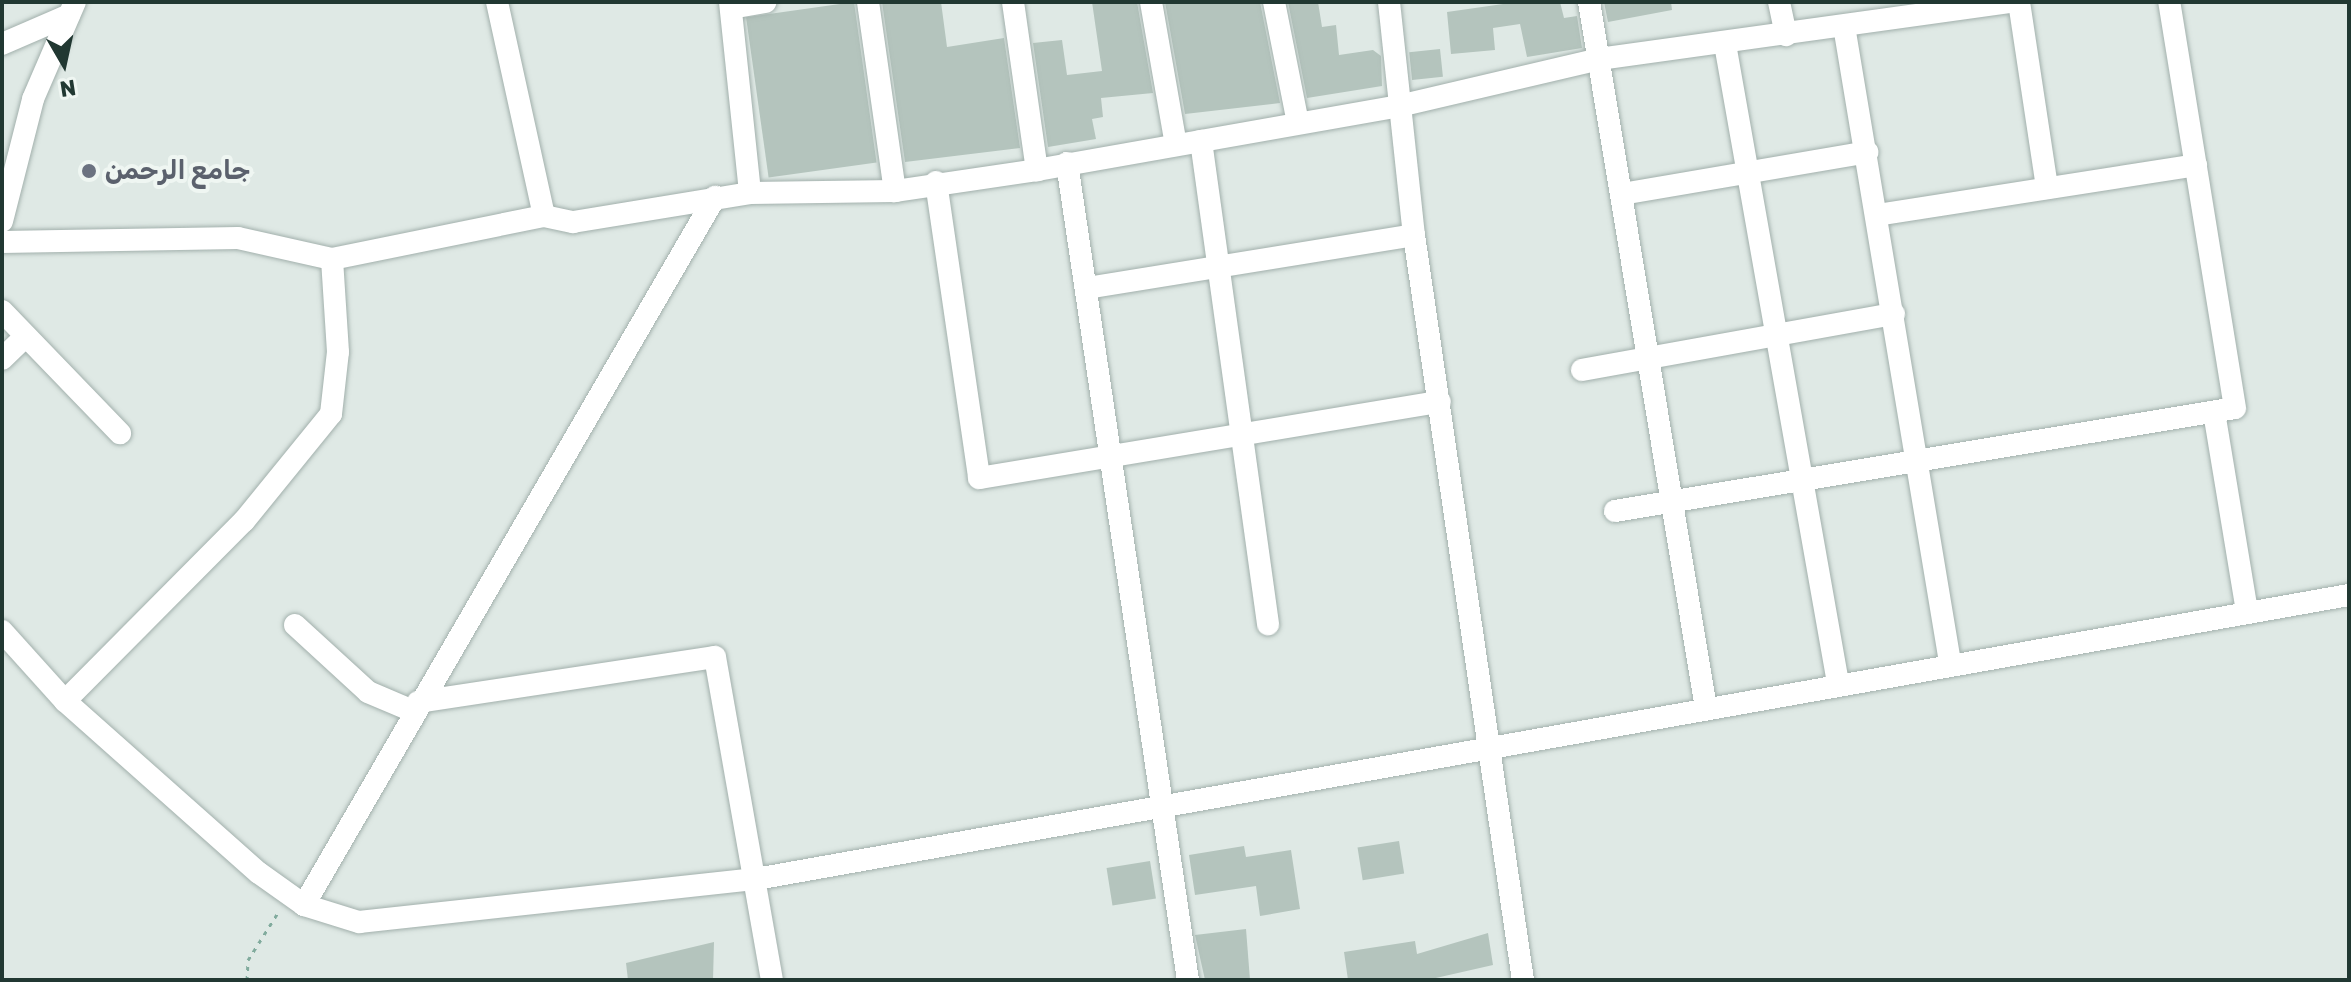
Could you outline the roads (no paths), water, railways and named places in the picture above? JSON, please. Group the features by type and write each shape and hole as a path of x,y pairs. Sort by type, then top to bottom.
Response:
{"street":[{"path":"497,2 544,216"},
{"path":"750,193 730,5 765,2"},
{"path":"868,2 895,191"},
{"path":"1013,2 1037,170"},
{"path":"1151,2 1176,145"},
{"path":"1274,2 1298,123"},
{"path":"1389,2 1414,235 1523,980"},
{"path":"1589,2 1706,708"},
{"path":"1779,2 1786,35"},
{"path":"2,242 238,238 332,259 544,216 590,221 750,193 895,191 936,182 1037,170 1399,106 1599,59 1725,44 2009,2"},
{"path":"2019,2 2047,188"},
{"path":"1615,511 1919,463 2235,408 2169,2"},
{"path":"2,44 72,9"},
{"path":"2,221 33,99 72,9"},
{"path":"1844,26 1950,662"},
{"path":"1725,44 1743,173 1798,482 1838,683"},
{"path":"1201,141 1268,624"},
{"path":"1622,194 1867,152"},
{"path":"1067,163 1113,455 1160,811 1188,980"},
{"path":"1877,215 2196,165"},
{"path":"936,182 979,478 1440,402"},
{"path":"296,899 416,707 715,197"},
{"path":"1087,288 1414,235"},
{"path":"65,701 244,521 331,414 338,352 332,259"},
{"path":"2,311 120,433"},
{"path":"1582,370 1894,314"},
{"path":"2,359 26,336"},
{"path":"2214,412 2247,612"},
{"path":"2,631 65,701 296,899 359,922 756,879 1160,811 1950,662 2349,595"},
{"path":"295,625 368,692 416,707 715,657 772,980"}],"place":[{"name":"جامع الرحمن","path":"89,171"}]}
